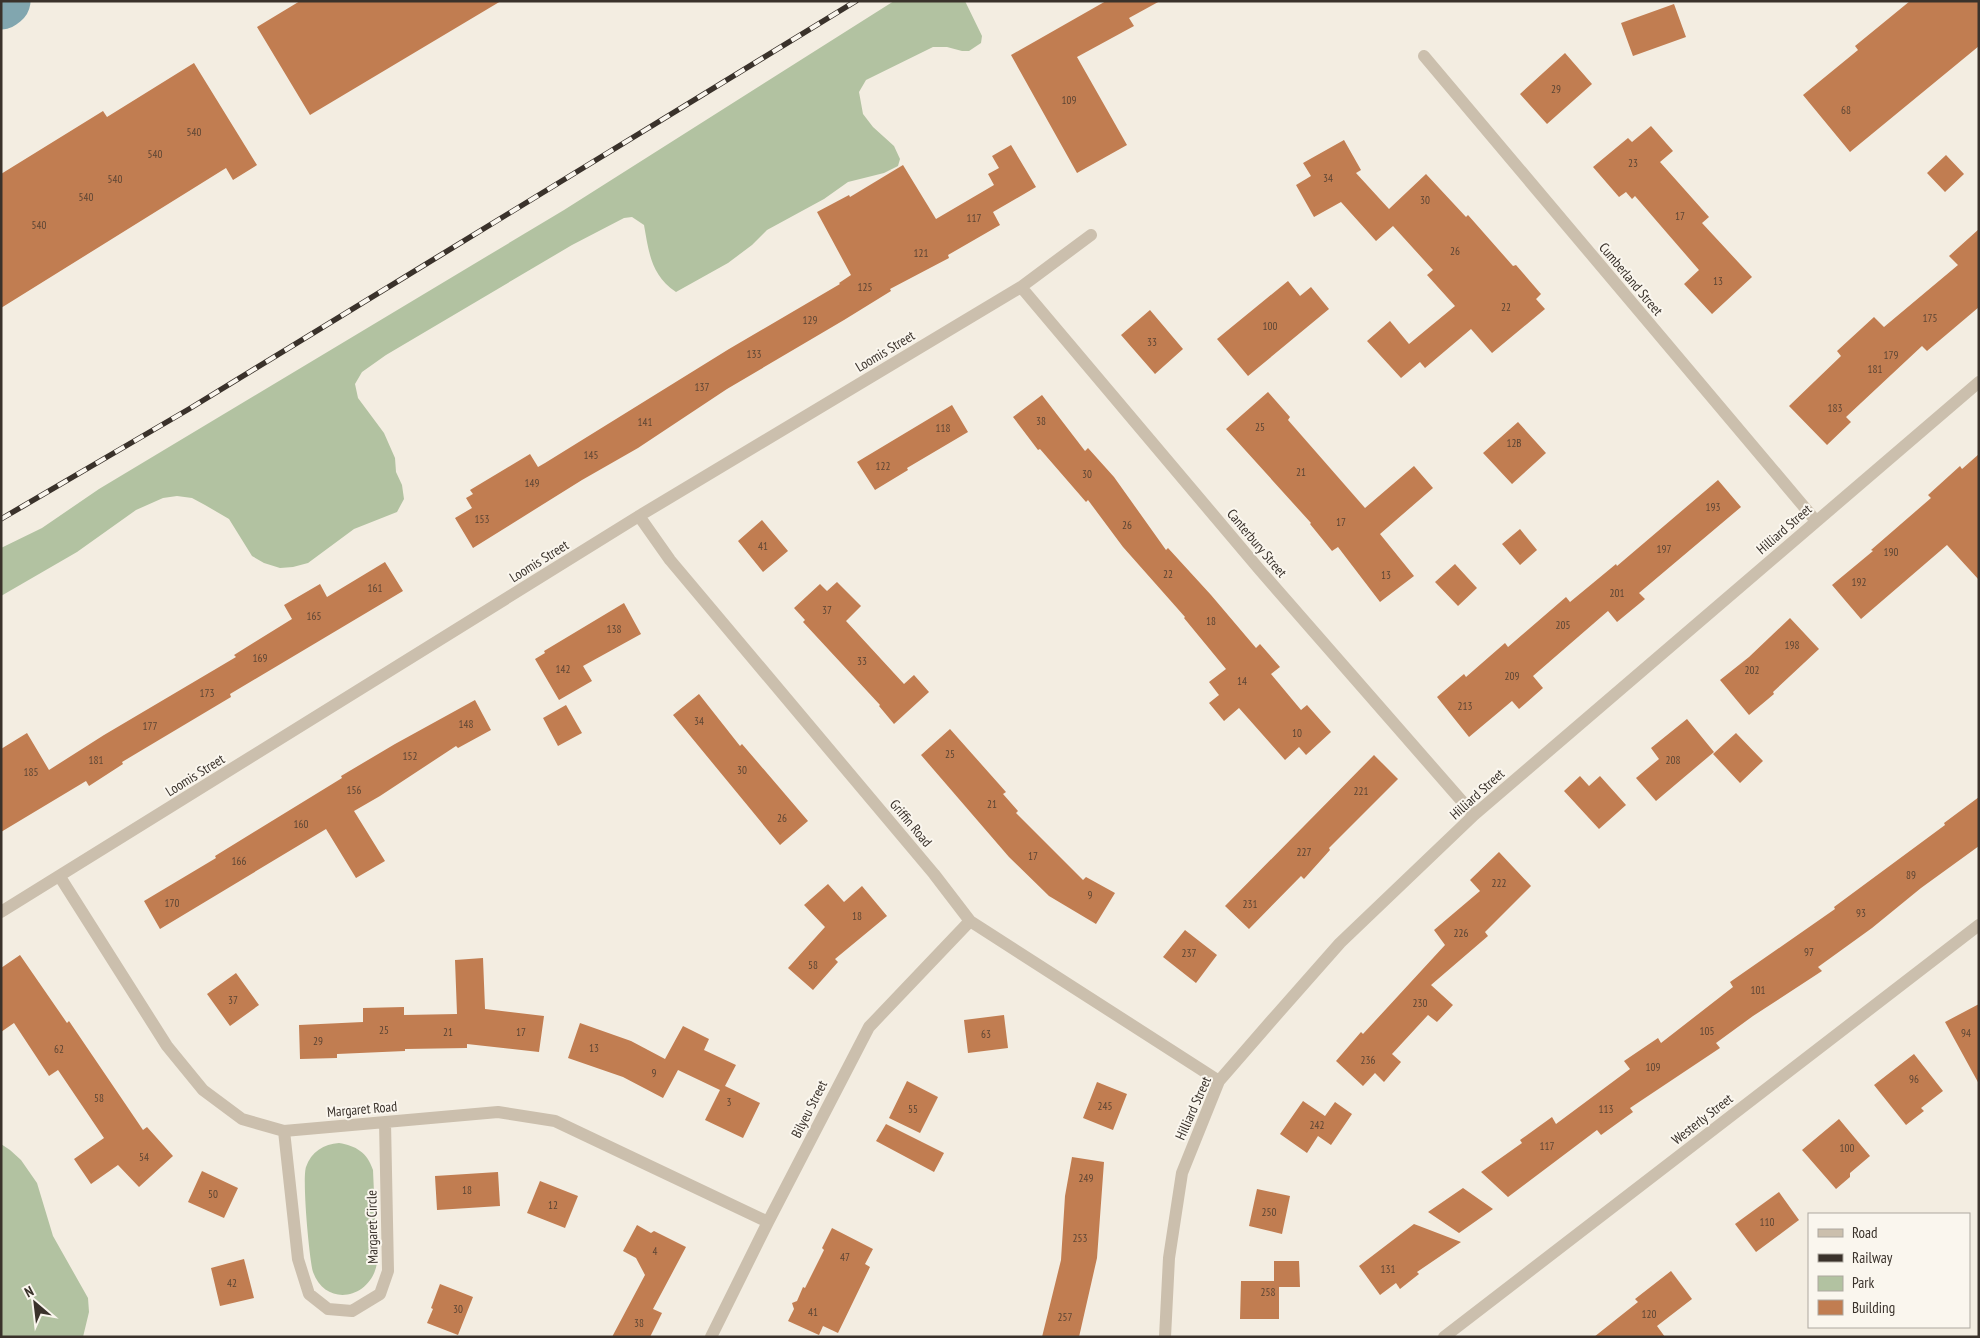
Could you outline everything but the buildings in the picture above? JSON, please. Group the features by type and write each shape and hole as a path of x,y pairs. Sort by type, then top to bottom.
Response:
{"street":[{"name":"Cumberland Street","path":"1424,56 1816,521"},
{"name":"Loomis Street","path":"1,912 639,516 1021,287 1091,235"},
{"name":"Canterbury Street","path":"1021,287 1260,569 1474,815"},
{"name":"Hilliard Street","path":"1165,1337 1169,1258 1182,1173 1219,1081 1340,944 1474,815 1979,382"},
{"name":"Griffin Road","path":"639,516 670,560 934,874 970,921 1219,1081"},
{"name":"Margaret Road","path":"60,877 167,1046 203,1090 242,1119 284,1131 498,1112 555,1122 768,1222"},
{"name":"Bilyeu Street","path":"711,1337 869,1027 970,921"},
{"name":"Westerly Street","path":"1444,1337 1979,925"},
{"name":"Margaret Circle","path":"284,1131 298,1259 309,1294 328,1309 352,1311 380,1294 388,1271 385,1122"}],"green space":[{"path":"894,1 965,1 982,36 981,43 969,51 947,47 933,47 866,80 859,92 863,114 873,127 894,146 900,159 898,166 884,173 848,182 824,199 767,230 752,245 728,263 676,292 661,278 652,263 644,225 632,217 624,218 572,245 386,355 362,372 355,384 358,398 384,433 395,458 396,472 402,485 404,499 397,512 354,529 308,563 280,568 264,563 252,556 229,519 192,498 177,496 163,498 136,510 77,552 1,596 1,548 42,528 99,489 564,210"},
{"path":"339,1143 356,1148 364,1154 373,1170 377,1263 373,1275 366,1285 348,1295 328,1291 319,1283 313,1272 305,1202 305,1174 308,1162 323,1147"},
{"path":"1,1144 21,1160 37,1183 53,1236 88,1298 89,1312 83,1337 1,1337"}],"waterway":[{"path":"1,4 5,1"}],"railway":[{"path":"1,519 189,409 856,1"}]}
